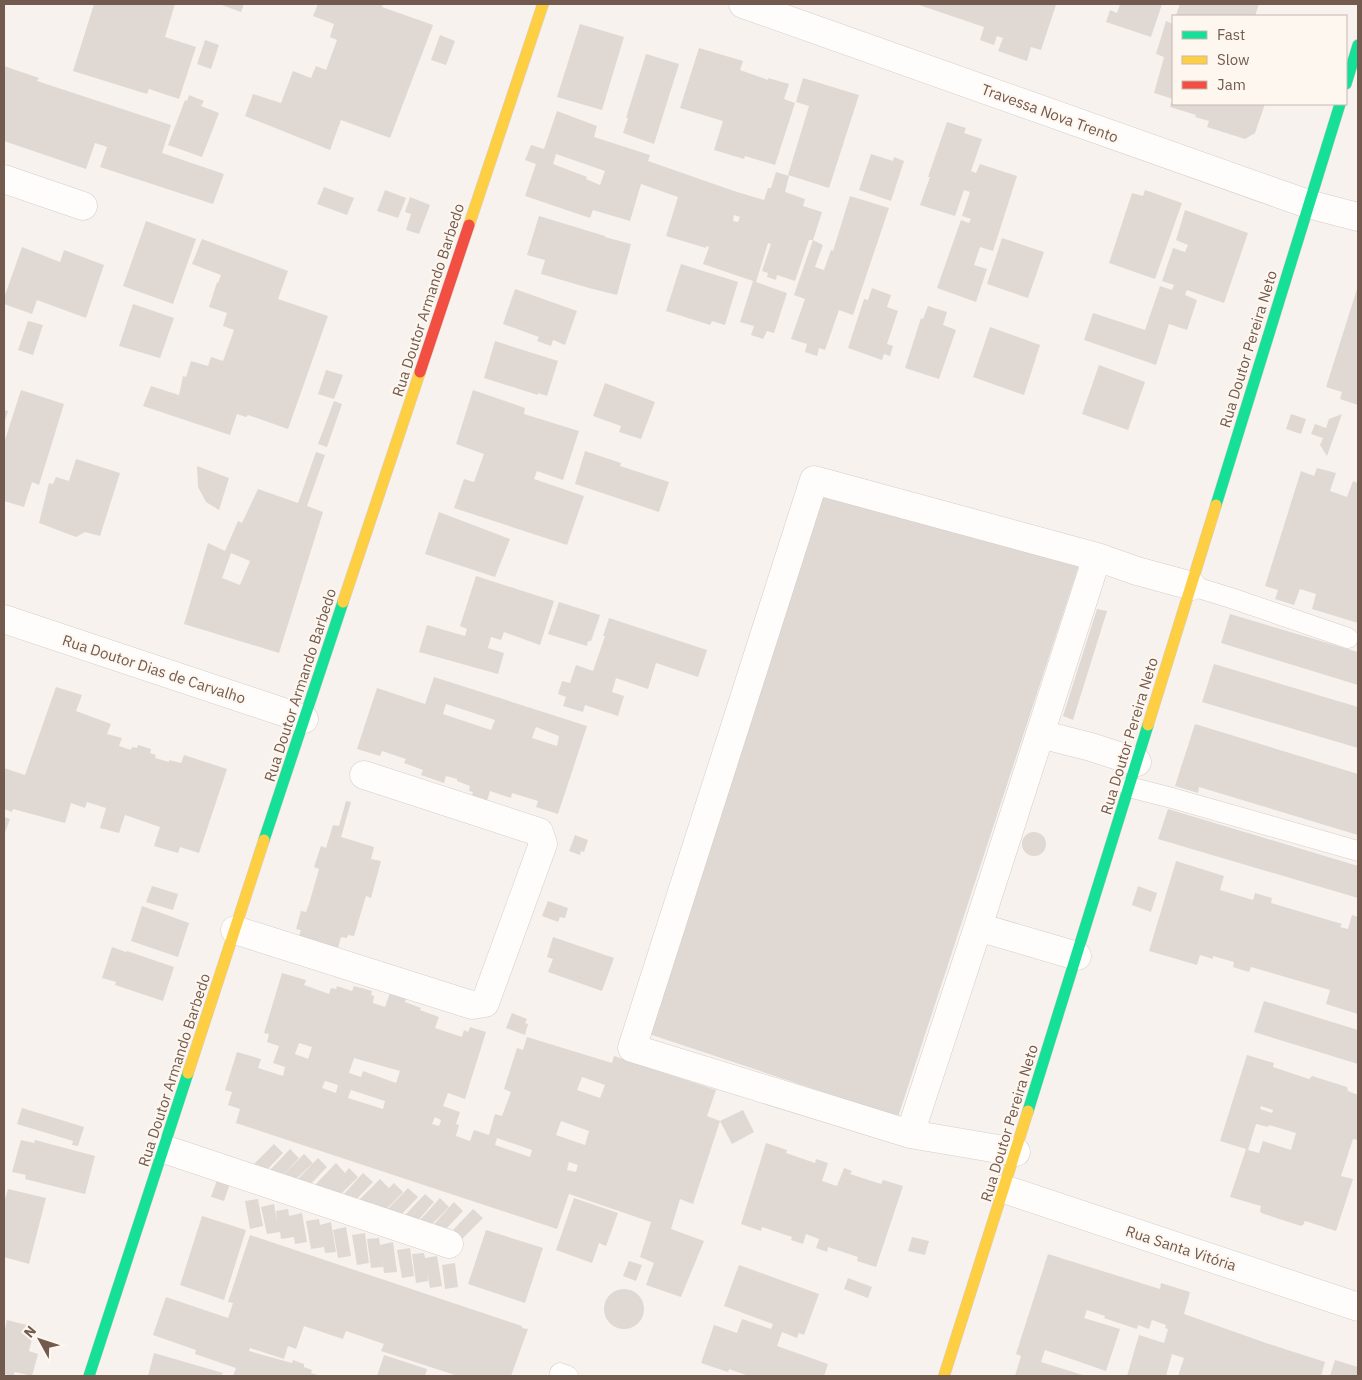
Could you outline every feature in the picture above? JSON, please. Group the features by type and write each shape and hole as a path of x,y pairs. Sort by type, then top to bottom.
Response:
{"street":[{"name":"Rua Doutor Armando Barbedo","path":"89,1376 304,719 543,4"},
{"name":"Travessa Nova Trento","path":"743,4 1308,204 1358,217"},
{"path":"1347,81 1358,45"},
{"name":"Rua Doutor Pereira Neto","path":"944,1376 1016,1152 1340,105"},
{"path":"4,180 83,206"},
{"path":"1016,1152 910,1134 632,1048 814,480 1097,557 1137,571 1192,586"},
{"path":"910,1134 1097,557"},
{"name":"Rua Doutor Dias de Carvalho","path":"4,619 304,719"},
{"path":"1040,734 1092,747 1137,762"},
{"path":"236,930 472,1005 485,1002 543,844 539,832 364,776"},
{"path":"978,928 1077,956"},
{"path":"164,1149 449,1244"},
{"name":"Rua Santa Vitória","path":"1004,1189 1358,1307"}],"lane":[{"path":"1192,586 1348,638"},
{"path":"1129,787 1358,851"}],"building":[{"path":"94,4 175,4 165,37 196,47 179,99 149,89 147,94 73,71"},
{"path":"219,4 244,4 241,12"},
{"path":"318,4 383,4 382,7 433,25 390,138 341,120 330,150 245,116 253,94 281,103 293,71 311,78 316,66 326,70 337,40 330,37 334,24 313,16"},
{"path":"916,4 1056,5 1041,50 1031,47 1027,61 998,51 1003,38 997,36 994,45 980,40 984,27"},
{"path":"1120,4 1162,4 1151,37 1106,22 1110,10 1117,13"},
{"path":"1180,4 1259,4 1255,15 1176,15"},
{"path":"1166,21 1172,24 1172,99 1154,93 1164,57 1156,54"},
{"path":"580,24 624,37 602,110 557,97"},
{"path":"440,35 455,41 446,65 431,60"},
{"path":"205,40 219,45 211,69 197,64"},
{"path":"699,48 743,61 740,70 768,80 768,78 789,84 784,99 795,103 775,165 745,156 744,159 714,150 723,121 680,108"},
{"path":"646,54 679,64 654,144 623,133"},
{"path":"4,66 39,78 37,81 171,125 162,153 224,174 213,204 100,167 107,147 95,143 86,169 4,141"},
{"path":"803,78 859,95 829,188 788,175 809,106 796,102"},
{"path":"189,95 204,101 201,106 219,113 202,157 168,145 185,100 187,101"},
{"path":"1172,102 1172,105 1265,105 1255,133 1245,139 1207,127 1209,121 1170,107"},
{"path":"557,111 597,126 594,137 650,155 648,161 764,200 768,188 771,188 776,172 789,176 785,192 805,199 803,206 822,212 813,240 809,240 795,281 777,275 776,280 767,277 768,273 762,271 771,244 768,243 756,282 787,293 774,333 767,331 763,339 751,335 754,326 740,322 753,281 703,264 709,247 706,246 706,248 666,236 678,197 641,184 630,221 593,210 590,218 525,196 536,164 525,160 531,145 544,149","holes":["556,154 605,171 600,185 586,179 587,177 553,164","734,215 740,217 738,222 733,221"]},
{"path":"947,122 966,128 964,133 982,139 971,171 976,173 980,164 1017,176 993,251 980,247 974,265 987,269 976,302 937,288 961,220 969,223 971,219 962,216 970,192 964,190 955,216 920,205"},
{"path":"871,154 893,161 894,157 904,161 891,201 859,190"},
{"path":"324,187 354,198 347,215 317,204"},
{"path":"385,190 406,198 398,218 377,211"},
{"path":"1145,190 1182,203 1155,279 1109,263 1132,193 1143,196"},
{"path":"850,196 889,208 853,315 839,310 825,350 819,348 817,356 805,352 807,344 791,339 805,299 794,295 813,240 823,245 815,267 824,270 831,250 833,251"},
{"path":"410,197 430,205 419,234 406,230 411,214 405,212"},
{"path":"1185,210 1248,233 1224,303 1187,290 1185,295 1197,300 1187,330 1169,324 1156,365 1084,340 1093,313 1145,330 1160,286 1172,290 1174,285 1162,281 1173,248 1185,252 1188,245 1176,240"},
{"path":"539,216 631,244 617,295 541,274 545,260 527,255"},
{"path":"146,221 196,239 173,304 123,286"},
{"path":"1002,238 1044,252 1028,298 987,284"},
{"path":"202,239 288,271 278,299 328,316 288,429 248,415 246,417 237,414 230,435 143,406 151,386 179,395 183,376 186,377 191,361 208,366 211,357 223,361 234,330 223,326 227,313 209,307 221,275 192,264"},
{"path":"22,247 60,262 64,250 104,265 86,318 37,300 32,314 4,304 4,298"},
{"path":"681,264 738,282 725,325 712,321 710,325 666,311"},
{"path":"1358,286 1358,405 1340,399 1342,392 1326,387"},
{"path":"872,288 891,295 887,307 898,311 887,344 893,346 890,356 884,354 882,360 848,348 864,299 868,300"},
{"path":"515,289 577,311 565,345 553,340 551,346 537,341 539,337 503,324"},
{"path":"133,304 174,318 160,358 119,346"},
{"path":"928,306 947,312 943,325 956,330 939,379 905,368 921,318 923,319"},
{"path":"28,321 43,325 33,355 18,350"},
{"path":"990,327 1040,345 1024,395 973,377"},
{"path":"495,341 558,361 547,396 538,393 538,395 484,378"},
{"path":"1099,365 1145,382 1128,430 1082,414"},
{"path":"326,370 343,375 334,399 318,394"},
{"path":"605,383 655,402 641,439 619,432 621,426 593,416"},
{"path":"21,390 64,404 39,485 32,482 24,507 4,501 4,443"},
{"path":"473,390 525,408 524,414 579,431 563,480 537,471 534,479 584,496 567,545 454,508 464,479 474,482 484,454 456,444"},
{"path":"334,401 342,404 327,447 318,444"},
{"path":"4,410 8,411 4,424"},
{"path":"1291,414 1306,419 1301,434 1286,429"},
{"path":"1342,414 1327,456 1320,445 1323,438 1311,434 1315,424 1326,428 1329,419"},
{"path":"585,451 621,463 620,466 669,482 659,512 575,484"},
{"path":"316,452 325,455 307,506 323,512 279,653 184,624 208,543 225,551 238,521 242,523 258,489 298,503","holes":["231,553 250,561 240,585 222,578"]},
{"path":"76,459 120,473 100,536 85,532 76,537 39,523 49,483 53,484 56,477 69,481"},
{"path":"197,466 229,478 219,510 206,502 198,487"},
{"path":"1317,468 1336,473 1330,491 1347,497 1353,481 1358,483 1358,623 1312,609 1316,594 1300,589 1294,605 1275,599 1278,590 1265,586 1301,471 1314,476"},
{"path":"817,490 1079,565 898,1117 646,1033"},
{"path":"439,512 510,539 495,577 425,554"},
{"path":"476,576 554,601 540,645 504,632 501,640 491,637 488,648 504,653 498,674 419,652 427,625 465,636 467,629 460,626"},
{"path":"559,602 600,615 591,641 588,641 587,646 548,634"},
{"path":"1097,609 1107,611 1073,720 1063,716"},
{"path":"1230,614 1358,652 1358,685 1221,643"},
{"path":"609,618 707,650 698,677 656,663 648,689 616,678 612,692 624,696 618,716 585,705 583,712 563,706 566,697 558,694 562,681 570,683 576,665 593,671"},
{"path":"1214,664 1358,707 1358,748 1202,702"},
{"path":"434,677 587,726 558,814 536,807 538,801 512,793 511,798 490,791 487,801 472,795 473,792 469,791 470,786 457,781 457,779 446,776 444,783 421,775 423,770 404,763 406,759 382,751 380,756 357,749 377,688 425,704","holes":["446,704 495,720 491,730 443,714","536,727 559,736 557,746 532,738"]},
{"path":"56,687 82,695 76,711 111,724 107,734 122,738 119,746 131,750 132,747 137,748 138,745 151,749 150,753 156,755 155,758 169,762 169,760 181,763 184,755 227,769 199,853 180,847 178,853 154,846 160,827 125,815 119,833 100,828 106,808 87,802 85,808 71,803 65,823 13,809 12,812 4,809 4,768 25,775"},
{"path":"1195,724 1358,774 1358,835 1199,787 1198,793 1175,786"},
{"path":"346,801 351,802 341,837 374,847 371,859 381,861 371,898 366,896 354,936 341,937 338,948 299,936 301,930 296,929 301,911 306,912 309,904 319,869 314,867 321,846 326,848 333,825 339,826"},
{"path":"1168,809 1358,866 1358,898 1158,839"},
{"path":"4,817 10,819 4,835"},
{"path":"1034,832 1042,836 1046,844 1042,852 1034,856 1026,852 1022,844 1026,836"},
{"path":"575,835 588,840 584,852 581,851 580,855 569,851"},
{"path":"1176,861 1224,876 1220,890 1253,900 1255,893 1272,898 1271,903 1342,924 1340,927 1348,929 1352,915 1358,917 1358,1014 1326,1004 1330,990 1251,967 1249,972 1233,967 1234,962 1213,956 1213,959 1200,955 1197,965 1149,951"},
{"path":"152,886 178,894 173,910 146,902"},
{"path":"1138,886 1157,893 1151,912 1132,905"},
{"path":"548,901 568,908 565,918 560,917 558,922 542,916"},
{"path":"142,906 189,923 178,957 131,941"},
{"path":"553,937 614,958 602,991 548,972 553,959 547,957"},
{"path":"112,947 174,967 163,1001 115,985 116,982 102,978"},
{"path":"282,973 306,980 304,985 329,994 331,988 336,989 337,986 352,991 354,986 372,991 371,995 374,996 373,1003 385,1007 392,987 408,992 405,1002 439,1017 435,1028 462,1037 464,1030 468,1032 470,1027 486,1032 465,1099 448,1093 443,1106 460,1112 456,1124 459,1125 456,1136 470,1141 474,1130 489,1135 495,1114 502,1116 511,1092 504,1089 517,1048 523,1050 527,1037 612,1063 614,1056 716,1090 707,1116 720,1121 693,1204 680,1199 671,1229 704,1241 681,1297 646,1285 654,1263 640,1257 651,1222 569,1194 557,1229 236,1123 240,1109 228,1105 232,1092 225,1090 237,1052 261,1059 258,1068 283,1076 285,1067 273,1063 279,1046 267,1042 269,1034 264,1033","holes":["299,1043 312,1047 308,1059 295,1054","354,1058 400,1071 396,1083 363,1071 361,1077 349,1073","582,1077 605,1085 600,1098 577,1090","325,1081 338,1085 336,1093 322,1088","351,1090 385,1101 383,1109 348,1098","435,1117 441,1120 439,1126 432,1124","561,1121 589,1131 585,1145 556,1135","497,1138 532,1150 530,1157 495,1145","569,1162 578,1165 576,1172 567,1170"]},
{"path":"1264,1001 1358,1030 1358,1064 1254,1032"},
{"path":"512,1013 527,1019 525,1023 528,1024 525,1035 506,1028"},
{"path":"1247,1055 1274,1063 1273,1067 1309,1079 1312,1076 1347,1087 1348,1091 1358,1095 1358,1140 1353,1139 1341,1176 1353,1179 1336,1231 1305,1221 1301,1226 1261,1213 1261,1206 1230,1197 1246,1149 1220,1141","holes":["1261,1106 1273,1110 1272,1113 1260,1109","1256,1124 1268,1127 1269,1125 1296,1133 1291,1150 1263,1141 1259,1153 1248,1150"]},
{"path":"22,1108 84,1127 78,1146 72,1145 73,1141 17,1124"},
{"path":"743,1110 754,1132 732,1144 720,1121"},
{"path":"21,1140 34,1143 35,1140 95,1156 85,1194 25,1179 26,1175 12,1172"},
{"path":"766,1143 787,1150 786,1153 815,1163 816,1159 828,1163 822,1181 837,1186 844,1168 852,1171 850,1174 881,1184 883,1180 903,1186 876,1267 857,1261 858,1257 828,1247 827,1252 816,1248 819,1239 806,1234 803,1244 791,1240 792,1237 762,1227 761,1231 741,1224"},
{"path":"274,1144 283,1153 263,1174 253,1165"},
{"path":"290,1149 299,1158 279,1179 270,1170"},
{"path":"304,1154 313,1163 292,1183 284,1174"},
{"path":"318,1158 327,1167 307,1188 298,1179"},
{"path":"336,1163 345,1173 349,1168 358,1177 337,1198 329,1189 324,1194 315,1185"},
{"path":"363,1173 373,1182 353,1203 344,1194"},
{"path":"219,1174 232,1178 224,1201 211,1197"},
{"path":"380,1179 389,1188 394,1183 403,1192 383,1213 373,1203 368,1209 359,1200"},
{"path":"408,1188 418,1197 398,1218 388,1209"},
{"path":"8,1189 46,1198 29,1264 4,1257 4,1203"},
{"path":"425,1194 434,1202 415,1224 405,1215"},
{"path":"440,1198 449,1207 428,1228 420,1220"},
{"path":"574,1198 618,1213 606,1246 599,1243 592,1263 556,1250"},
{"path":"258,1199 263,1226 250,1229 245,1201"},
{"path":"454,1202 463,1211 442,1233 434,1224"},
{"path":"274,1204 277,1222 276,1211 288,1209 289,1216 302,1213 307,1242 295,1244 294,1237 281,1239 280,1232 267,1234 261,1207"},
{"path":"473,1209 483,1218 462,1239 453,1230"},
{"path":"202,1216 246,1230 224,1300 180,1285"},
{"path":"319,1219 320,1225 331,1222 336,1252 325,1253 324,1247 311,1249 306,1221"},
{"path":"346,1227 351,1256 338,1258 333,1230"},
{"path":"486,1230 543,1248 525,1303 468,1284"},
{"path":"365,1233 369,1263 357,1265 352,1235"},
{"path":"250,1235 528,1329 511,1376 458,1376 381,1351 384,1344 346,1331 343,1339 304,1326 296,1349 288,1346 284,1359 250,1348 249,1351 292,1363 293,1360 304,1364 304,1367 312,1370 311,1373 321,1376 233,1376 236,1368 195,1354 196,1350 153,1335 166,1297 228,1318 233,1303 228,1302"},
{"path":"912,1237 929,1241 925,1255 908,1251"},
{"path":"379,1238 380,1245 393,1242 397,1272 384,1273 382,1256 383,1267 371,1268 367,1239"},
{"path":"410,1248 414,1276 402,1278 397,1250"},
{"path":"424,1253 425,1258 437,1256 442,1286 430,1288 427,1273 428,1281 416,1283 412,1254"},
{"path":"1048,1254 1160,1289 1161,1283 1190,1292 1184,1314 1325,1362 1321,1376 1178,1376 1184,1358 1172,1354 1166,1376 1127,1376 1139,1335 1164,1343 1168,1329 1165,1328 1166,1325 1152,1320 1149,1329 1138,1325 1137,1329 1087,1310 1084,1318 1120,1329 1106,1371 1045,1350 1041,1362 1086,1376 1015,1376 1021,1356 1016,1354"},
{"path":"629,1261 642,1265 636,1281 623,1276"},
{"path":"455,1263 458,1287 445,1289 442,1265"},
{"path":"739,1265 819,1294 804,1335 799,1333 797,1338 782,1332 777,1346 828,1364 824,1376 749,1376 729,1369 728,1372 701,1363 714,1325 737,1333 742,1319 771,1329 773,1324 724,1306"},
{"path":"848,1278 872,1287 868,1298 844,1289"},
{"path":"624,1289 638,1295 644,1309 638,1323 624,1329 610,1323 604,1309 610,1295"},
{"path":"7,1320 35,1327 29,1351 38,1354 32,1376 15,1372 13,1376 4,1374 4,1333"},
{"path":"154,1353 223,1373 221,1376 148,1376"},
{"path":"384,1355 427,1369 425,1376 377,1376"},
{"path":"1335,1360 1358,1367 1358,1376 1330,1376"}],"traffic: fast":[{"path":"1347,81 1358,45"},
{"path":"1216,505 1340,105"},
{"path":"264,840 343,602"},
{"path":"1028,1111 1148,725"},
{"path":"89,1376 188,1073"}],"traffic: slow":[{"path":"469,225 543,4"},
{"path":"343,602 420,372"},
{"path":"1148,725 1216,505"},
{"path":"188,1073 264,840"},
{"path":"944,1376 1028,1111"}],"traffic: jam":[{"path":"420,372 469,225"}]}
